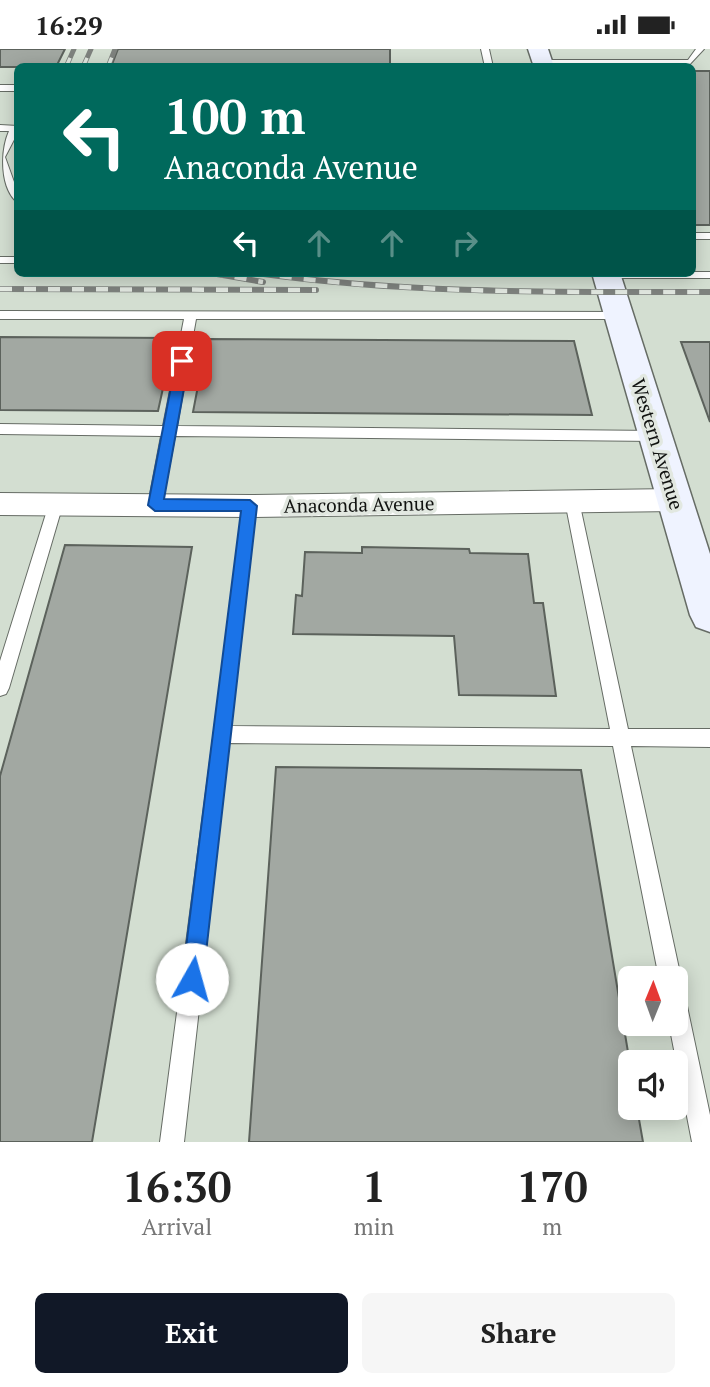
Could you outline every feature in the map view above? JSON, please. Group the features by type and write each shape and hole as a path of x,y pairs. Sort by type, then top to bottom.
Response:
{"street":[{"name":"Western Avenue","path":"608,277 710,615"},
{"name":"Anaconda Avenue","path":"0,504 250,506 675,500"}],"lane":[{"path":"542,59 691,62 700,49"},
{"path":"14,130 0,156 5,177 14,196"},
{"path":"0,315 619,316"},
{"path":"155,505 191,315"},
{"path":"0,429 656,436"},
{"path":"572,501 668,966"},
{"path":"0,688 57,504"},
{"path":"173,1142 250,506"},
{"path":"222,734 710,738"},
{"path":"682,1036 704,1142"}],"shaded area":[{"path":"0,49 710,49 710,1142 0,1142"}],"building":[{"path":"0,49 65,49 58,63 14,63 14,67 0,67"},
{"path":"118,49 390,49 390,63 113,63"},
{"path":"696,71 710,71 710,225 696,225"},
{"path":"0,337 174,338 158,411 0,410"},
{"path":"207,339 574,341 592,415 193,412"},
{"path":"681,342 710,342 710,422"},
{"path":"65,545 192,547 92,1142 0,1142 0,776"},
{"path":"362,547 469,549 470,553 528,554 534,603 543,603 556,696 459,695 454,636 293,634 296,595 302,596 305,552 362,553"},
{"path":"276,767 581,770 618,992 618,1036 625,1036 628,1050 618,1050 618,1120 639,1120 643,1142 249,1142"}],"railway":[{"path":"68,63 74,49"},
{"path":"85,63 91,49"},
{"path":"110,63 115,49"},
{"path":"234,277 263,282"},
{"path":"289,277 426,288 539,292 710,292"},
{"path":"0,289 316,290"}],"route":[{"path":"182,361 155,505 250,506 192,979"}]}
